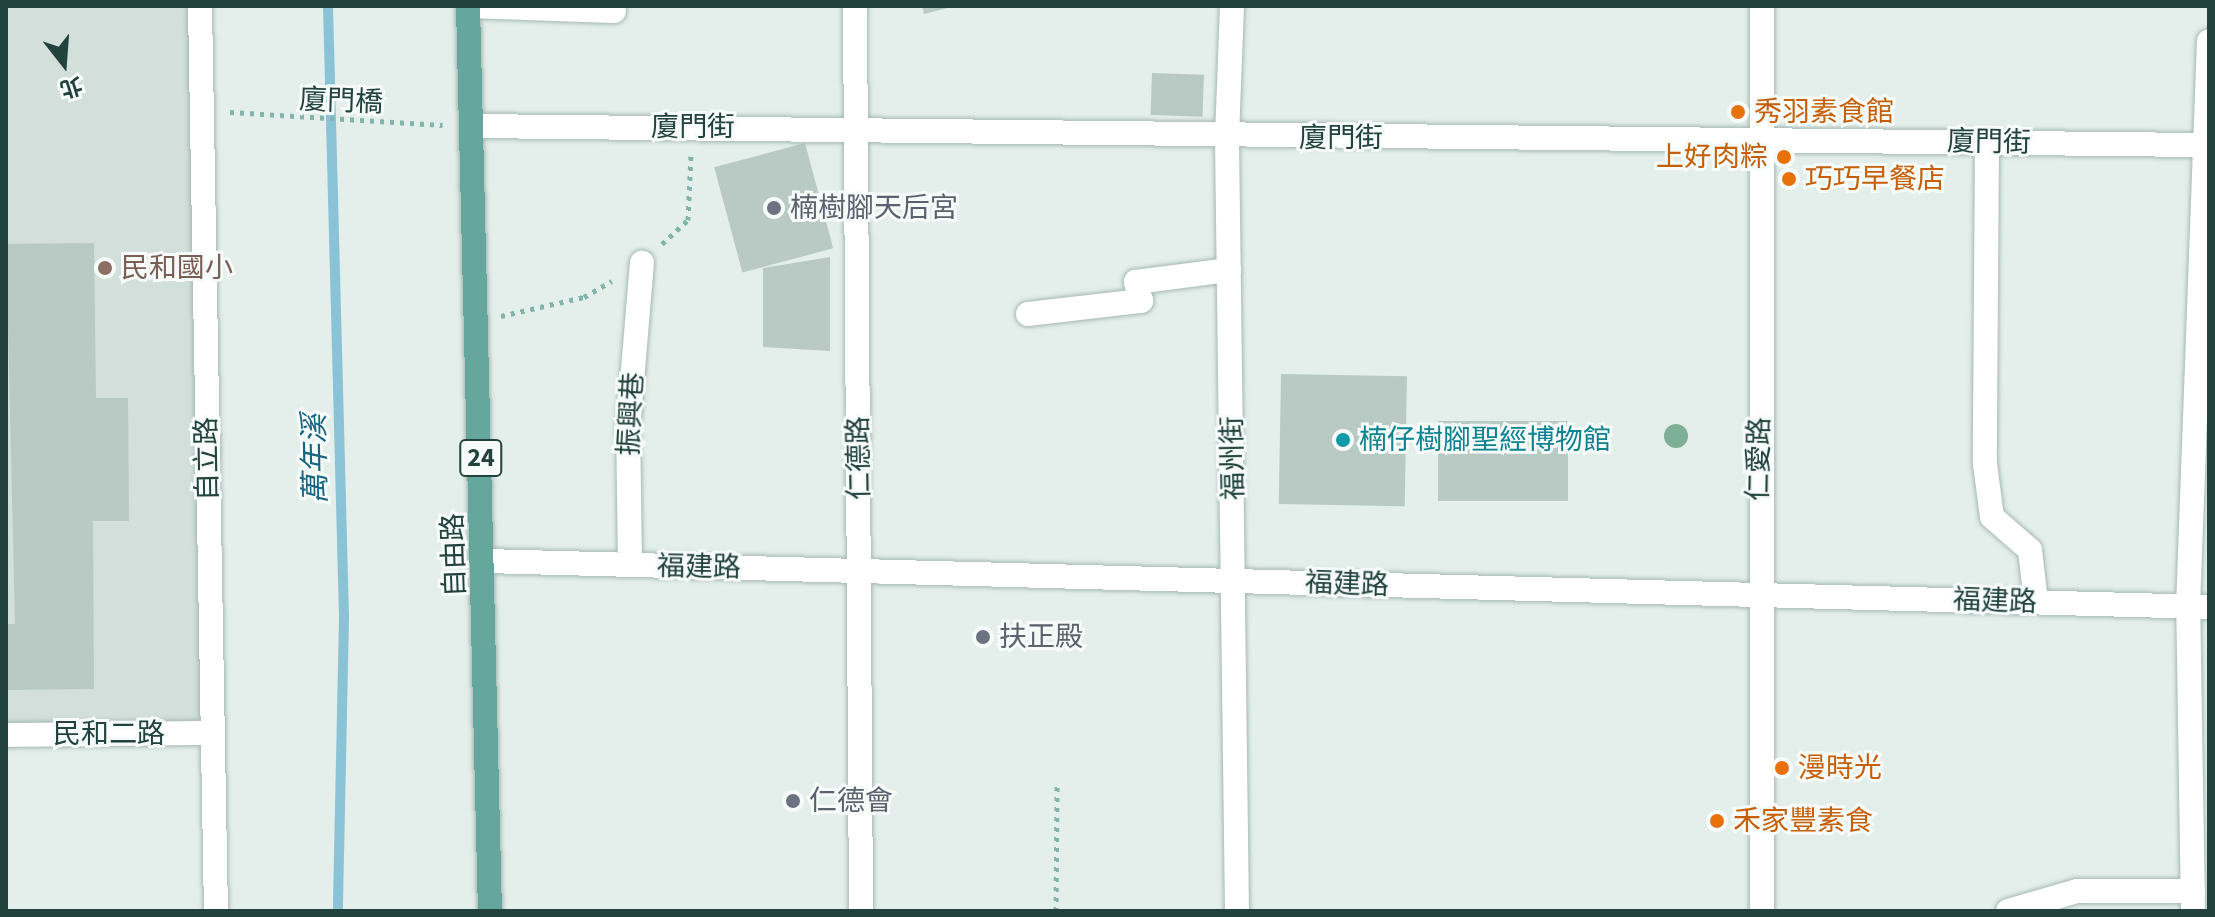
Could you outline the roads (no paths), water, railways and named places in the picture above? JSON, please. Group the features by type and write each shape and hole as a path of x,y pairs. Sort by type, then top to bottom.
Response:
{"main road":[{"name":"自由路","path":"468,6 485,561 490,911"}],"street":[{"name":"自立路","path":"200,6 216,911"},
{"path":"468,6 614,11"},
{"name":"仁德路","path":"855,6 853,128 860,571 861,911"},
{"name":"福州街","path":"1232,6 1227,139 1236,581 1237,911"},
{"name":"仁愛路","path":"1762,6 1757,595 1762,911"},
{"path":"2008,911 2077,891 2193,901 2209,41"},
{"name":"廈門街","path":"472,126 853,128 1227,139 1762,135 1987,142 2206,144"},
{"path":"1987,142 1985,464 1992,517 2030,550 2036,602"},
{"name":"振興巷","path":"630,565 628,429 642,263"},
{"path":"1028,314 1141,301 1136,282 1229,270"},
{"name":"福建路","path":"485,561 2199,607"},
{"name":"民和二路","path":"6,735 211,733"}],"waterway":[{"name":"萬年溪","path":"328,6 344,617 338,911"}],"place":[{"name":"秀羽素食館","path":"1738,112"},
{"name":"上好肉粽","path":"1784,157"},
{"name":"巧巧早餐店","path":"1789,179"},
{"name":"楠樹腳天后宮","path":"774,208"},
{"name":"民和國小","path":"105,268"},
{"name":"楠仔樹腳聖經博物館","path":"1343,440"},
{"name":"扶正殿","path":"983,637"},
{"name":"漫時光","path":"1782,768"},
{"name":"仁德會","path":"793,801"},
{"name":"禾家豐素食","path":"1717,821"}]}
